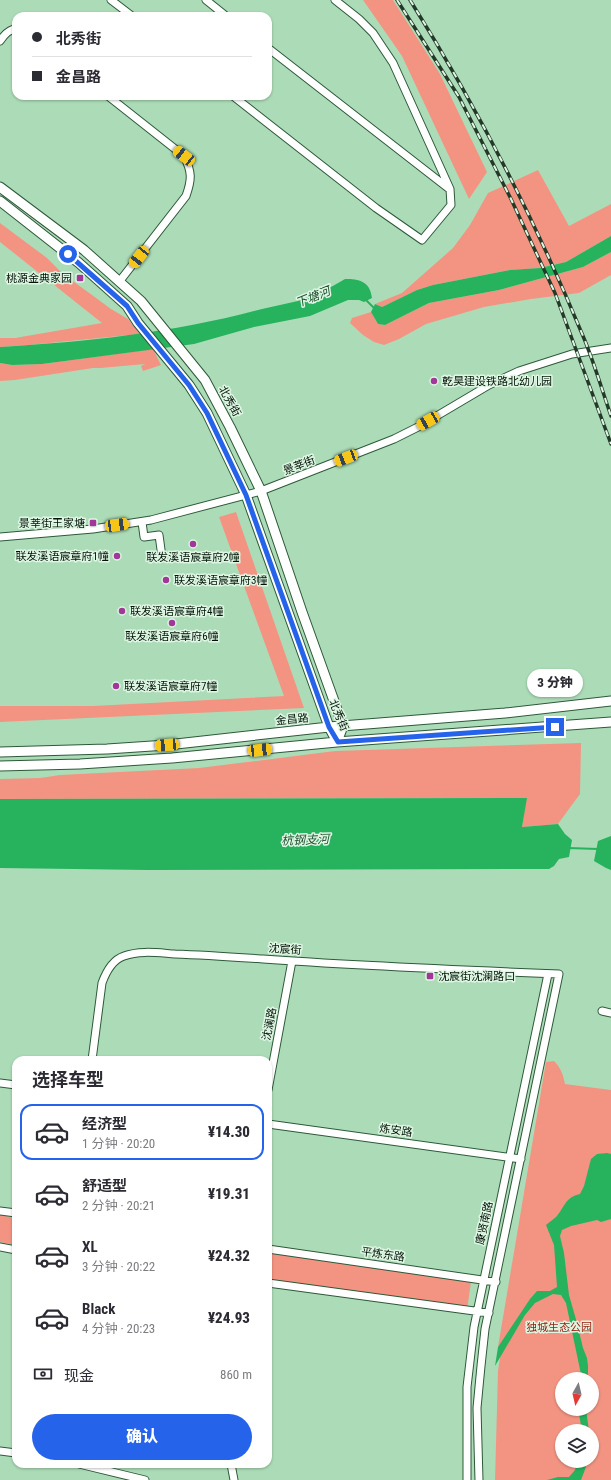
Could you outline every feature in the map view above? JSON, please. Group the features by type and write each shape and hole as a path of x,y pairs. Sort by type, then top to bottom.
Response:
{"main road":[{"path":"0,187 84,250 119,282"},
{"name":"北秀街","path":"0,201 79,263 127,306 143,329 189,385 207,413 246,495 329,727 338,742"},
{"name":"北秀街","path":"119,282 141,301 205,380 261,491 343,726 338,742"},
{"name":"金昌路","path":"0,752 167,745 329,727 505,713 611,701"},
{"path":"0,766 80,764 172,758 338,742 611,722"}],"street":[{"path":"111,0 127,12"},
{"path":"206,0 221,12"},
{"path":"238,100 376,208 422,240 451,205 450,189 393,63 373,32 335,0"},
{"path":"0,41 12,30"},
{"path":"272,51 450,189"},
{"path":"113,100 184,156 190,168 191,182 186,196 119,282"},
{"name":"景莘街","path":"0,537 93,529 142,522 261,491 394,439 418,427 488,385 519,371 572,354 611,348"},
{"path":"142,522 144,537 159,535 162,557"},
{"name":"沈宸街","path":"93,1056 102,983 110,967 116,960 124,956 147,952 292,961 559,974 521,1159"},
{"name":"沈澜路","path":"272,1068 292,961"},
{"name":"康贤南路","path":"467,1480 467,1387 471,1348 477,1312 548,974"},
{"path":"602,1011 611,1013"},
{"path":"0,1083 12,1084"},
{"name":"炼安路","path":"272,1125 521,1159"},
{"path":"479,1480 477,1420 478,1392 483,1347 521,1159"},
{"path":"0,1211 12,1212"},
{"path":"0,1247 12,1249"},
{"name":"平炼东路","path":"272,1249 496,1282"},
{"path":"272,1284 489,1314"},
{"path":"0,1451 12,1452"},
{"path":"96,1468 145,1480"},
{"path":"232,1468 234,1480"}],"green space":[{"path":"363,0 393,0 440,74 487,172 469,199 402,56"},
{"path":"538,170 569,226 611,204 611,236 566,262 540,268 510,270 433,285 417,290 382,307 375,304 402,293 453,248 470,225 488,193"},
{"path":"0,223 47,258 63,274 111,309 128,319 140,334 0,347 0,338 15,338 102,323 0,242"},
{"path":"611,252 611,275 579,293 484,307 426,324 399,339 384,345 374,342 363,335 350,323 352,318 371,312 378,324 385,325 429,303 499,290 583,267"},
{"path":"153,349 161,365 143,371 141,366 145,364 93,368 0,381 0,363 12,365 42,364"},
{"path":"236,512 304,708 0,722 0,706 93,706 284,696 219,517"},
{"path":"581,743 580,794 558,824 522,827 526,798 0,799 0,779 40,778 60,775 199,768 335,751"},
{"name":"独城生态公园","path":"554,1061 561,1071 565,1084 611,1090 611,1480 495,1480 498,1371 502,1343 498,1347 546,1062"},
{"path":"0,1215 12,1217 12,1244 0,1242"},
{"path":"272,1254 471,1282 467,1310 272,1282"}],"water":[{"path":"611,236 611,252 583,267 499,290 429,303 385,325 378,324 371,312 375,304 382,307 417,290 433,285 510,270 540,268 566,262"},
{"path":"345,279 363,282 369,288 372,298 364,302 359,300 348,300 310,316 254,327 194,344 42,364 12,365 0,363 0,347 99,339 198,324 298,301 322,292"},
{"path":"527,798 522,827 558,824 565,834 572,840 569,857 559,859 554,866 549,869 148,870 0,868 0,799"},
{"path":"611,836 611,870 594,861 598,841"},
{"path":"597,1154 611,1154 611,1219 601,1222 597,1220 571,1226 562,1230 560,1236 564,1253 569,1295 587,1358 588,1372 581,1372 566,1303 561,1295 553,1294 535,1303 525,1315 495,1366 498,1347 530,1299 537,1291 550,1291 557,1287 554,1245 546,1225 556,1217 571,1197 580,1194 584,1186 591,1159"},
{"path":"579,1416 587,1416 588,1424 581,1424"},
{"path":"576,1468 586,1468 581,1480 547,1480 558,1477 569,1477"}],"waterway":[{"name":"下塘河","path":"365,299 375,309"},
{"name":"杭钢支河","path":"568,848 598,849"}],"railway":[{"path":"397,0 459,97 511,199 555,293 611,444"},
{"path":"410,0 459,81 525,207 565,293 583,336 611,416"}],"place":[{"name":"桃源金典家园","path":"80,278"},
{"name":"乾昊建设铁路北幼儿园","path":"434,381"},
{"name":"景莘街王家塘","path":"93,523"},
{"name":"联发溪语宸章府2幢","path":"193,544"},
{"name":"联发溪语宸章府1幢","path":"117,556"},
{"name":"联发溪语宸章府3幢","path":"166,580"},
{"name":"联发溪语宸章府4幢","path":"122,611"},
{"name":"联发溪语宸章府6幢","path":"172,623"},
{"name":"联发溪语宸章府7幢","path":"116,686"},
{"name":"沈宸街沈澜路口","path":"430,976"}],"route":[{"path":"68,254 127,306 138,323 189,385 207,413 246,495 329,727 338,742 555,727"}]}
